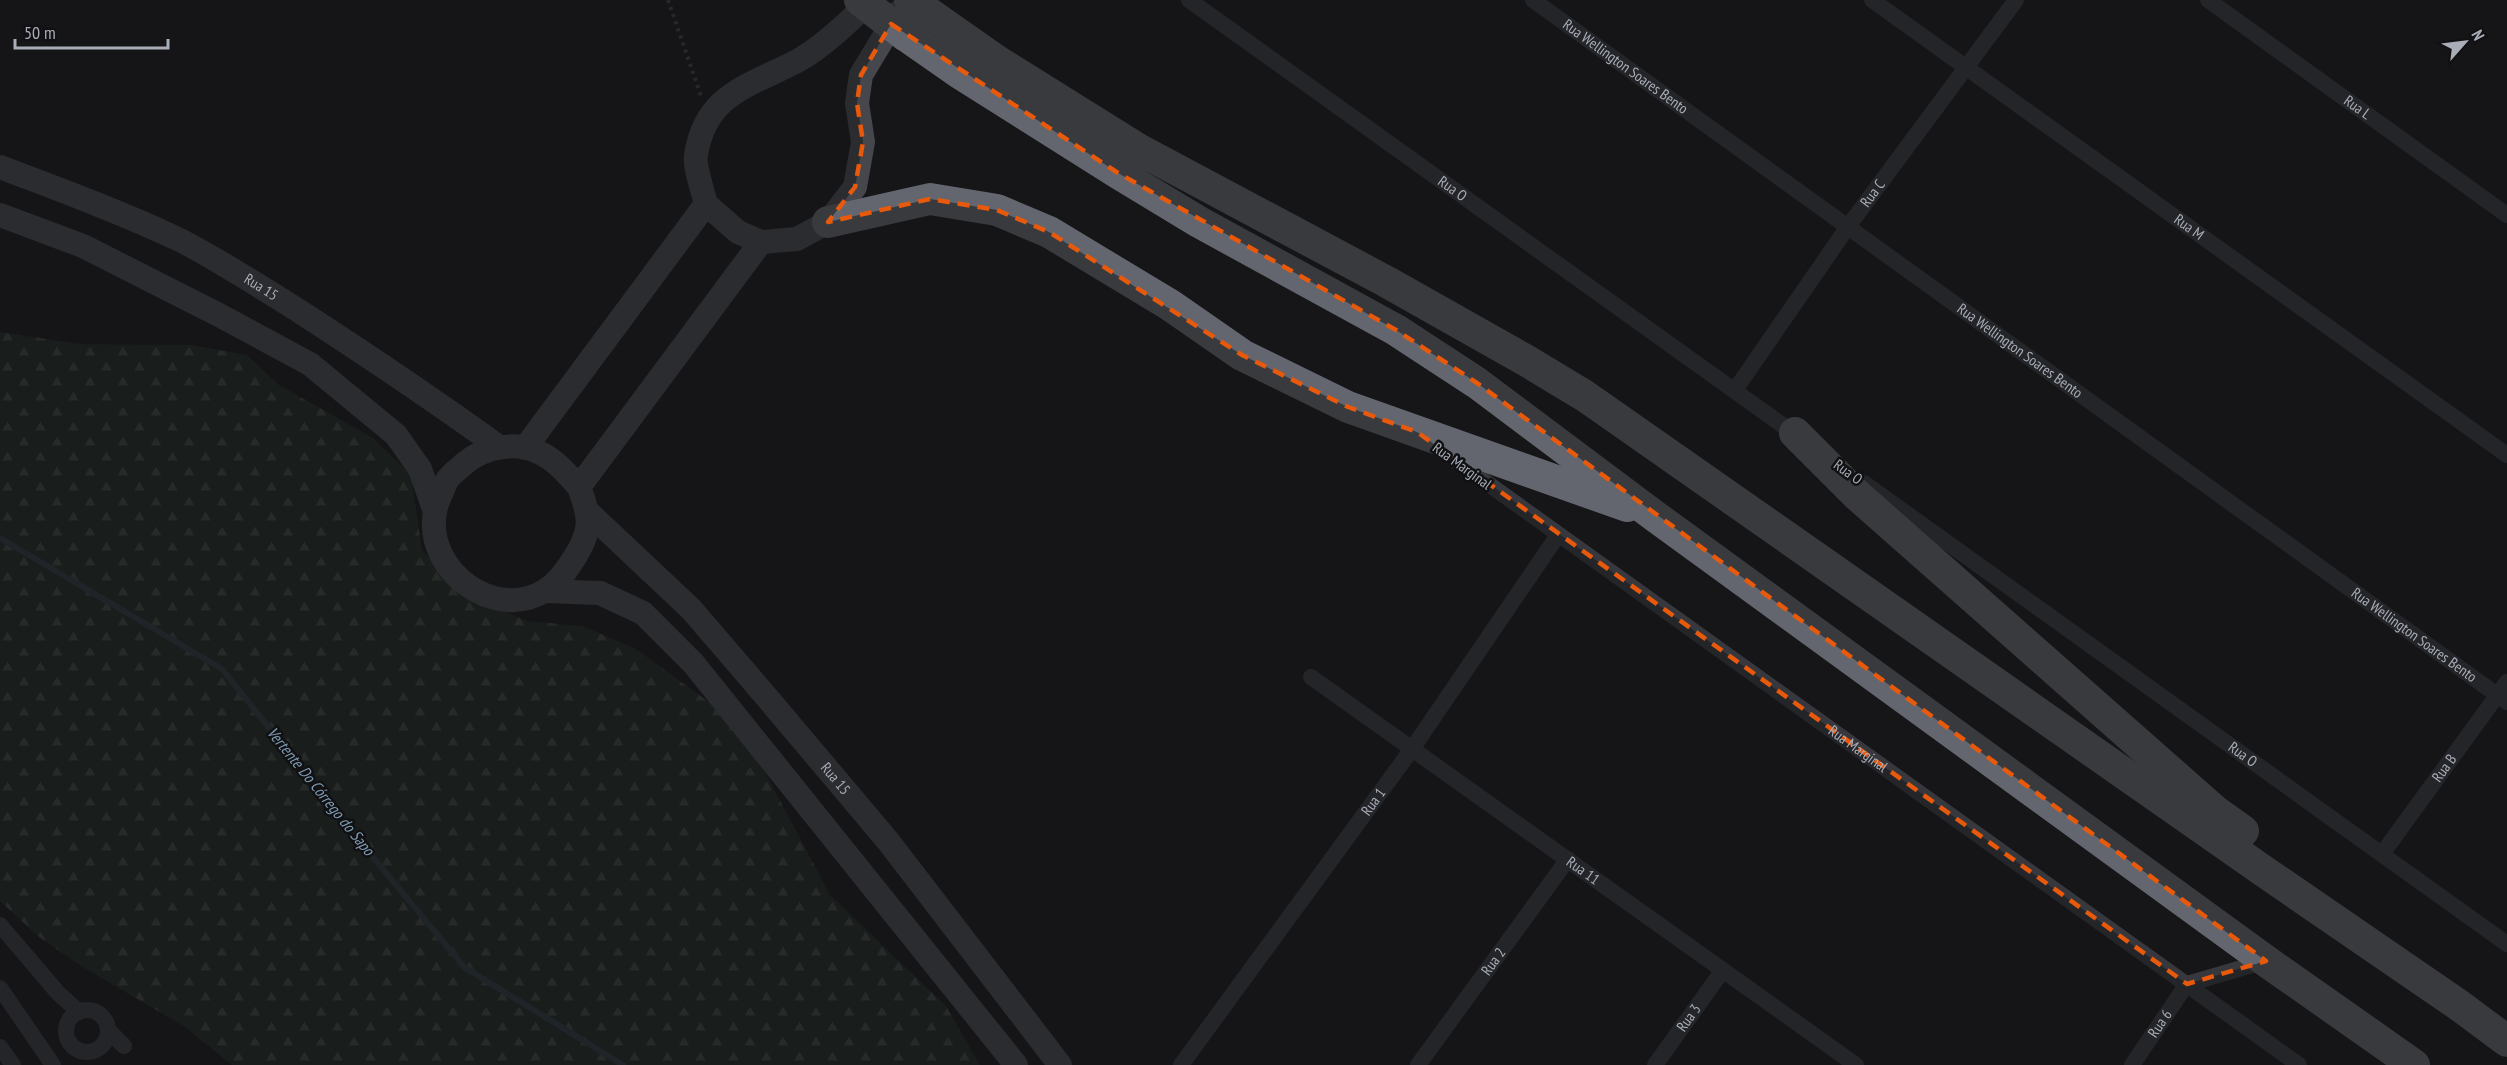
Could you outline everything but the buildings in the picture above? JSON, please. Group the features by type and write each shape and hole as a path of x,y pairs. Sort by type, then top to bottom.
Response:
{"highway":[{"path":"860,0 958,72 1199,222 1396,330 1477,383 1656,517 2266,961 2414,1065"},
{"path":"916,4 997,61 1138,148 1387,282 1585,396 2507,1041"},
{"path":"828,222 930,199 997,210 1049,232 1170,305 1242,355 1348,407 1656,517"},
{"path":"1795,433 1857,495 2215,811 2408,953 2460,1006"}],"street":[{"path":"869,0 821,44 799,60 730,93 708,117 695,157 706,204 738,232 761,242 797,239 828,222 855,187 863,142 857,104 861,75 891,24 916,4"},
{"name":"Rua O","path":"1189,0 2507,944"},
{"name":"Rua Wellington Soares Bento","path":"1533,0 1847,228 2504,693"},
{"name":"Rua M","path":"1872,0 2507,455"},
{"name":"Rua C","path":"1735,390 1847,228 2016,0"},
{"name":"Rua L","path":"2208,0 2507,215"},
{"name":"Rua 15","path":"0,167 91,202 182,242 255,284 347,342 435,400 499,447"},
{"path":"525,448 706,204"},
{"path":"0,215 83,246 310,364 396,435 420,469 435,512 435,534 441,556 466,587 494,598 517,600 546,591 600,593 643,613 693,663 1016,1065"},
{"path":"579,487 761,242"},
{"name":"Rua Marginal","path":"1416,432 2299,1065"},
{"path":"435,512 448,477 474,455 499,447 525,448 538,451 557,463 579,487 588,513 585,541 565,573 546,591"},
{"name":"Rua 15","path":"588,513 691,609 770,701 888,841 1060,1065"},
{"name":"Rua 1","path":"1180,1065 1412,749 1558,535"},
{"name":"Rua 11","path":"1311,677 1856,1065"},
{"name":"Rua B","path":"2382,854 2504,693"},
{"name":"Rua 2","path":"1418,1065 1568,859"},
{"path":"0,925 58,993 79,1012"},
{"path":"2187,984 2266,961"},
{"name":"Rua 3","path":"1655,1065 1723,970"},
{"name":"Rua 6","path":"2132,1065 2187,984"},
{"path":"1,991 53,1065"},
{"path":"108,1030 104,1043 99,1048 86,1052 78,1050 69,1040 67,1027 73,1015 79,1012 85,1010 98,1013 106,1023 108,1030 124,1046"},
{"path":"0,1047 13,1065"}],"path":[{"path":"668,0 708,117"}],"highlighted area":[{"path":"891,24 1118,173 1396,330 1477,383 2266,961 2187,984 1417,432 1348,407 1242,355 1049,232 997,210 930,199 828,222 855,187 863,142 857,103 861,75"}],"green space":[{"path":"0,332 79,344 191,345 247,355 279,385 373,438 411,475 422,550 462,594 527,621 582,626 636,649 713,705 751,746 830,895 946,1006 980,1065 232,1065 185,1027 83,967 39,937 0,901"}],"waterway":[{"name":"Vertente Do Córrego do Sapo","path":"0,538 222,669 464,967 623,1065"}]}
